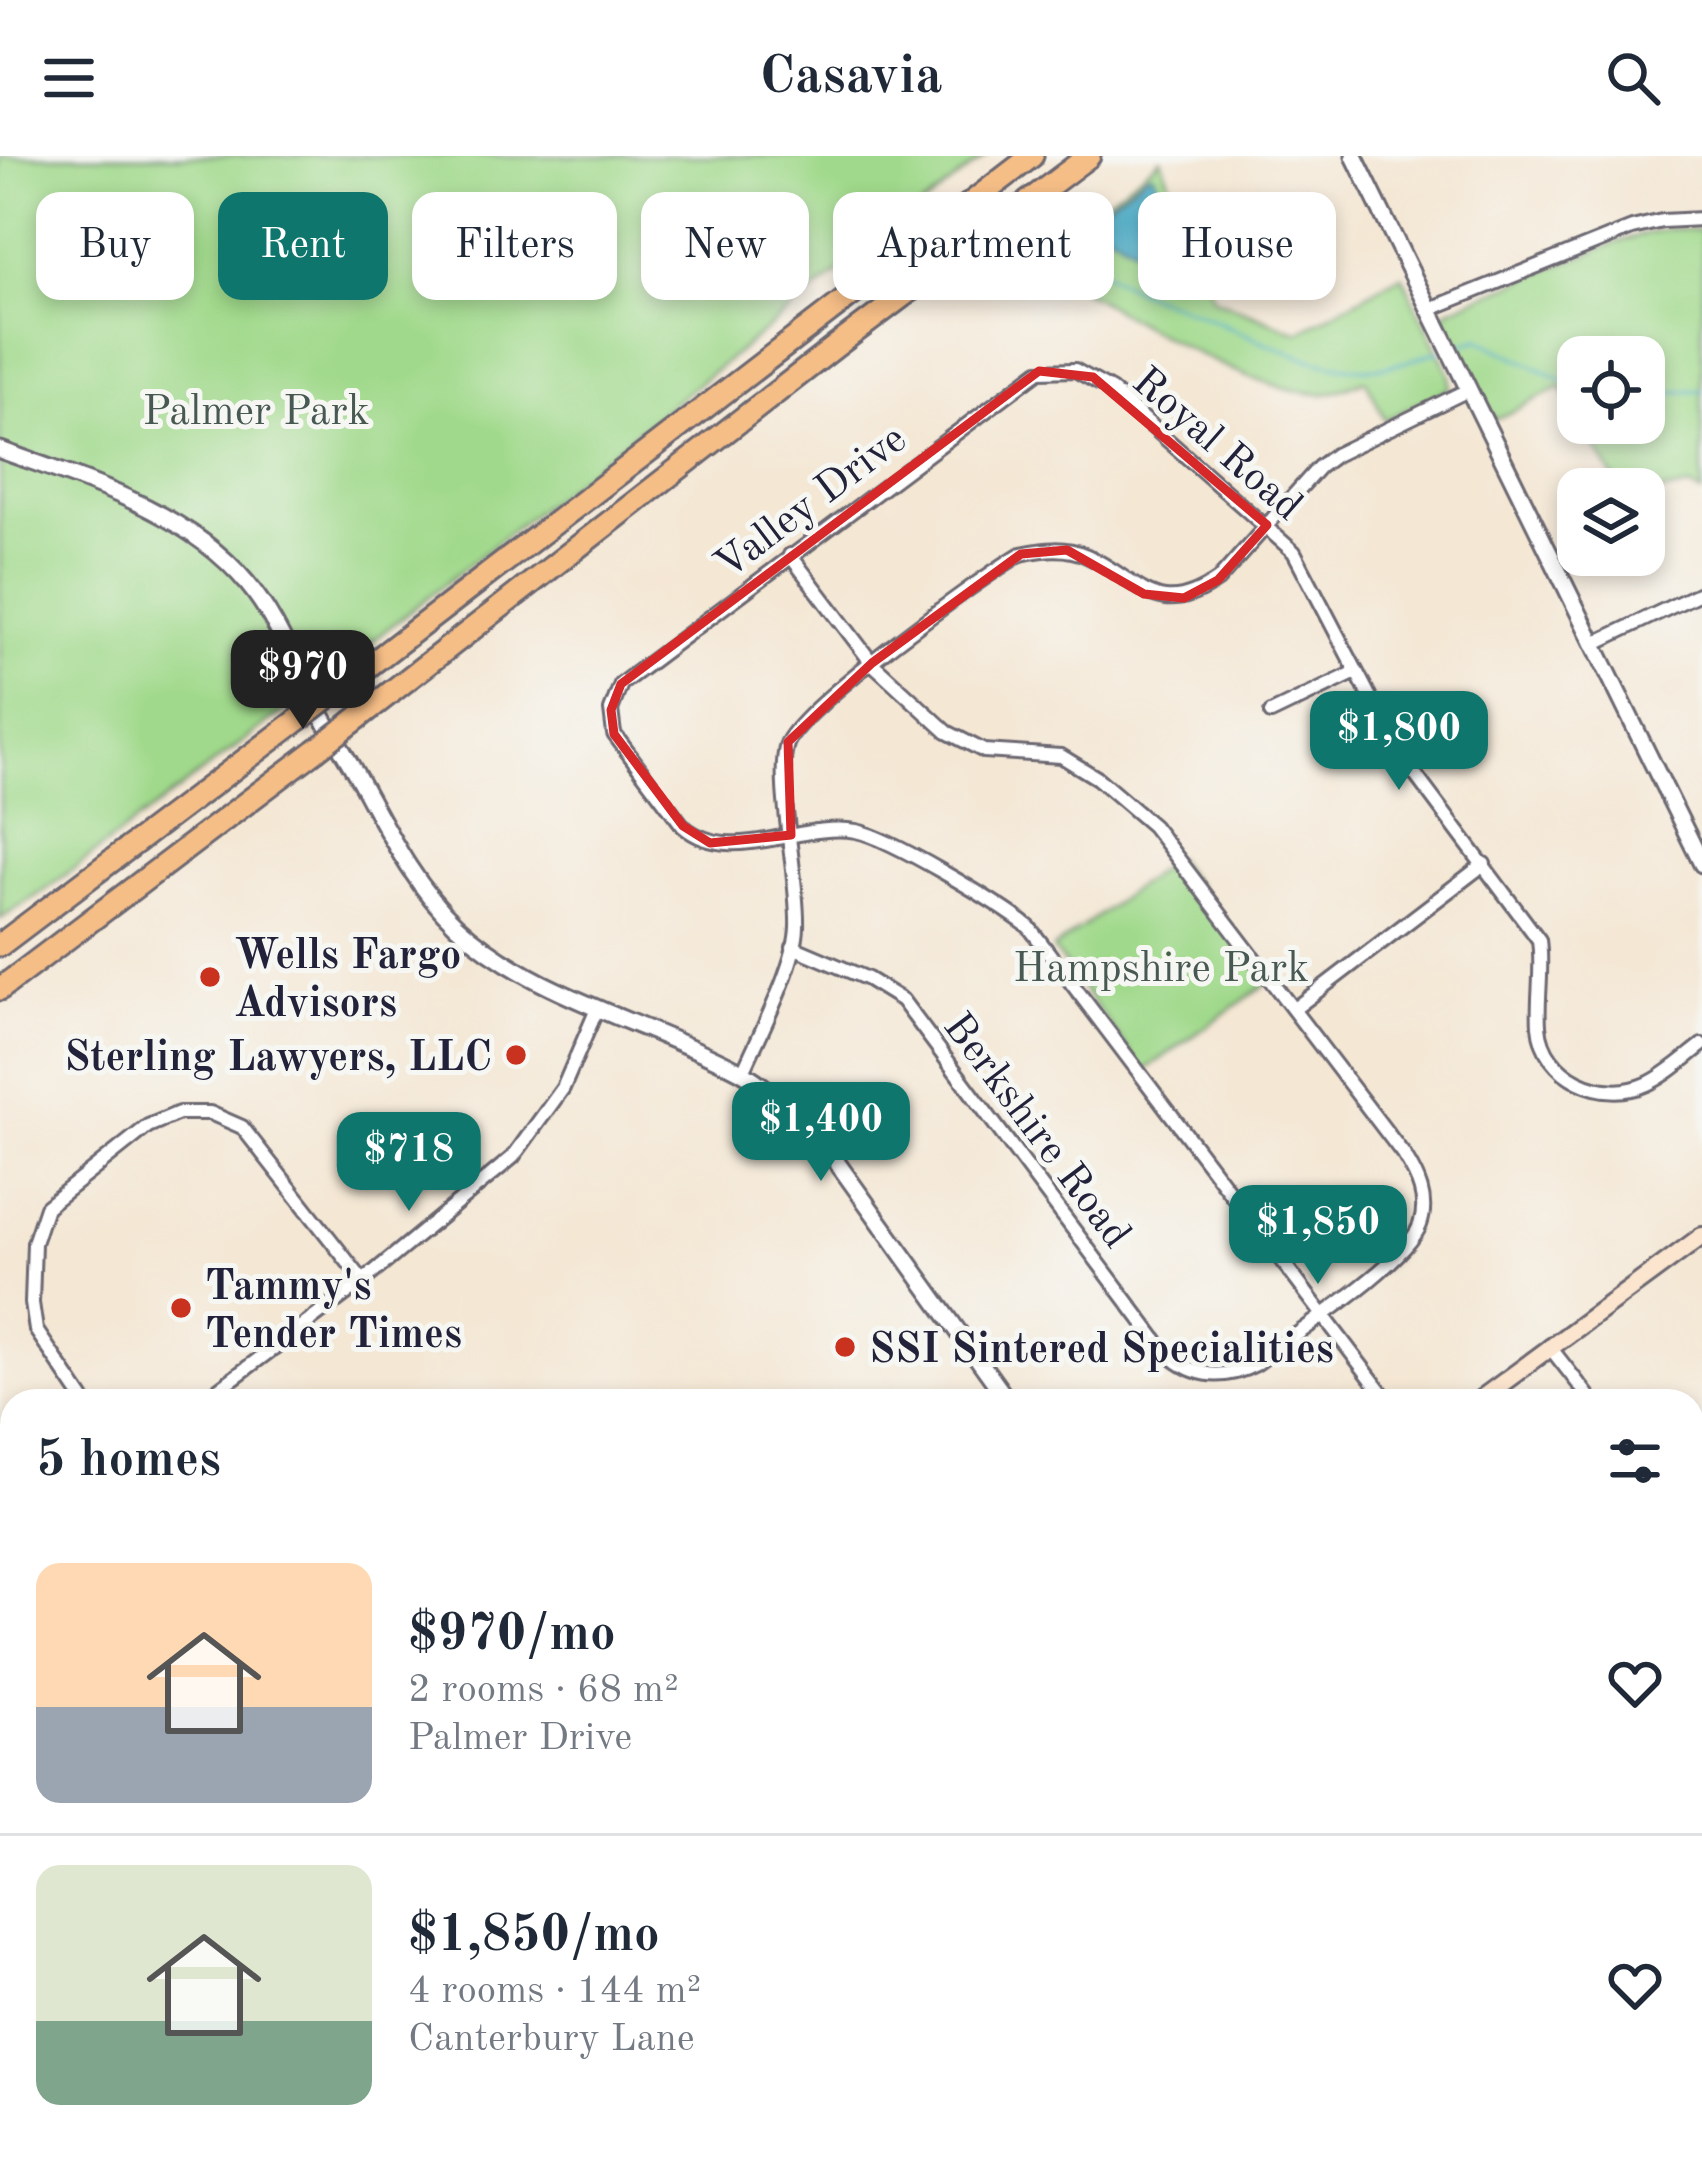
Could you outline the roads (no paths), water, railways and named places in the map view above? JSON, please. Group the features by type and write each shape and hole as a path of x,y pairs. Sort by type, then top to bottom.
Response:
{"highway":[{"path":"1,944 1032,156"},
{"path":"0,989 1089,156"}],"main road":[{"path":"1493,1389 1702,1236"}],"street":[{"path":"1354,156 1702,864"},
{"path":"1428,310 1632,228 1702,219"},
{"name":"Royal Road","path":"1066,368 1112,390 1267,525 1304,567 1399,753 1539,940 1539,1029 1546,1052 1561,1070 1580,1084 1603,1091 1626,1090 1648,1084 1702,1045"},
{"name":"Valley Drive","path":"791,836 727,844 695,837 614,734 611,710 621,685 1039,371 1066,368"},
{"path":"743,1072 797,932 797,886 783,764 799,722 1021,554 1067,550 1089,557 1144,594 1184,598 1218,580 1306,480 1335,455 1468,390"},
{"path":"0,451 81,479 147,509 188,530 225,560 249,585 286,646 396,846 454,924 499,956 597,1010 743,1072 823,1143 999,1389"},
{"path":"790,555 872,664 965,743 983,751 1061,756 1097,778 1169,844 1404,1155 1422,1192 1424,1210 1413,1240 1322,1313"},
{"path":"1593,644 1702,592"},
{"path":"1271,713 1356,672"},
{"path":"791,836 837,830 878,838 1029,927 1379,1389"},
{"path":"1294,1009 1484,864"},
{"name":"Berkshire Road","path":"793,947 868,979 902,1000 1162,1348 1187,1369 1210,1376 1238,1373 1322,1313"},
{"path":"219,1389 493,1177 522,1147 562,1088 597,1010"},
{"path":"75,1389 33,1321 32,1272 46,1207 148,1126 179,1113 210,1114 242,1127 363,1281"},
{"path":"1549,1346 1583,1389"}],"water":[{"path":"1154,174 1161,192 1138,192 1138,251 1114,236 1114,199"}],"waterway":[{"path":"1114,278 1287,352 1331,365 1377,368 1440,351"},
{"path":"1454,347 1479,339 1557,378"},
{"path":"1665,392 1702,391"}],"place":[{"name":"Wells Fargo Advisors","path":"210,977"},
{"name":"Sterling Lawyers, LLC","path":"516,1055"},
{"name":"Tammy's Tender Times","path":"181,1308"},
{"name":"SSI Sintered Specialities","path":"845,1347"}],"park label":[{"name":"Palmer Park","path":"256,409"},
{"name":"Hampshire Park","path":"1161,966"}]}
